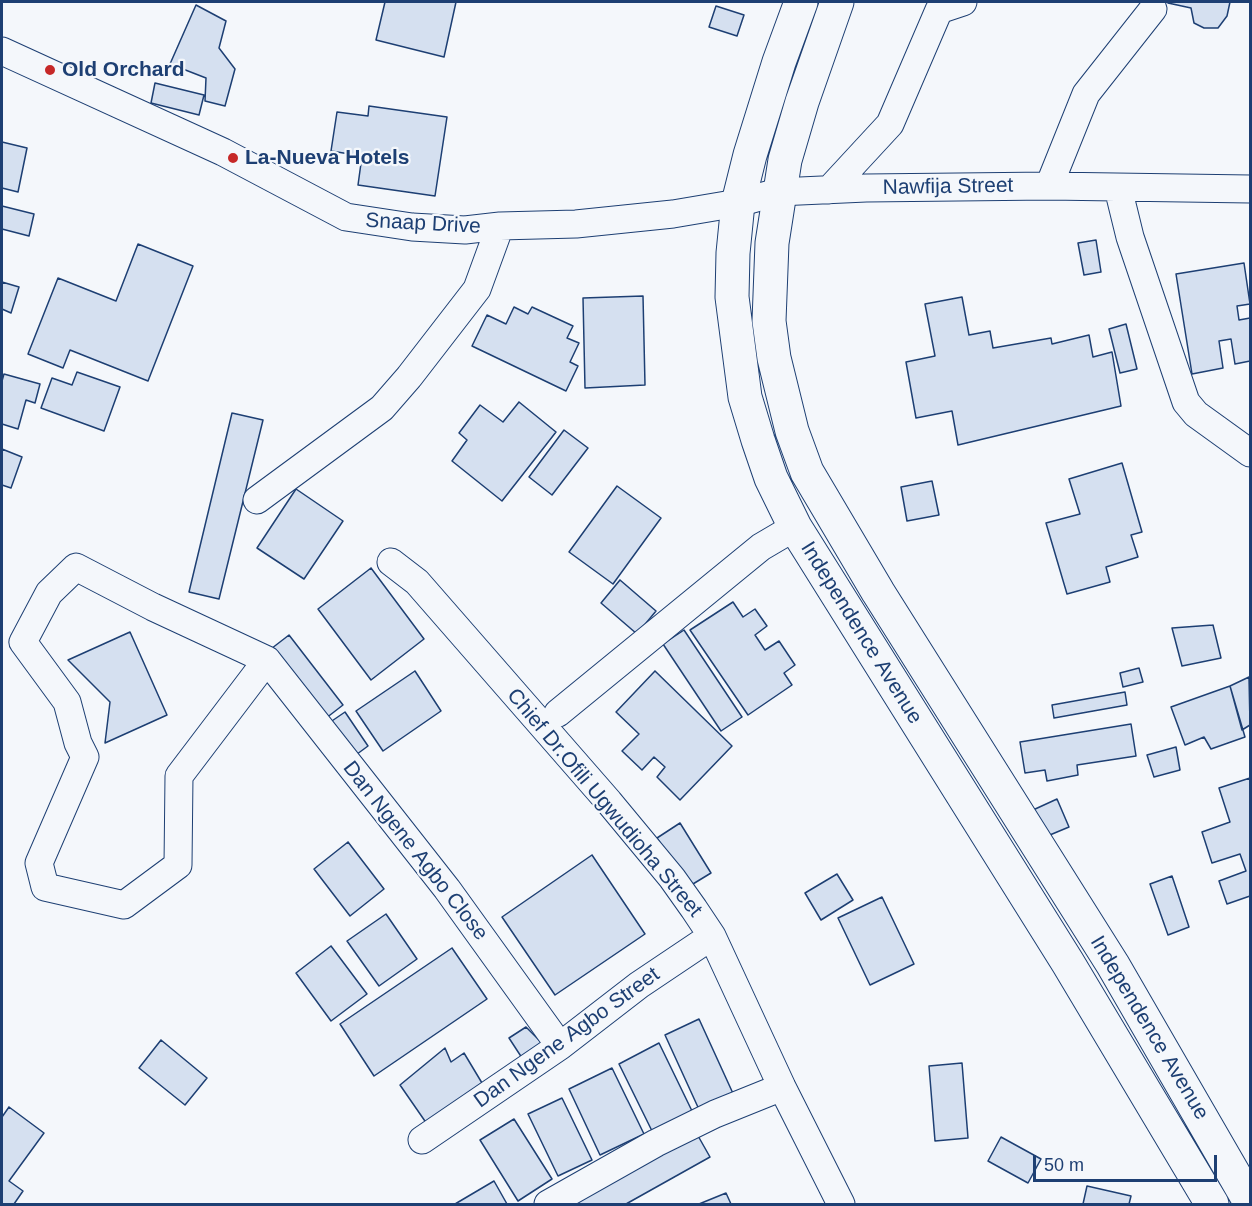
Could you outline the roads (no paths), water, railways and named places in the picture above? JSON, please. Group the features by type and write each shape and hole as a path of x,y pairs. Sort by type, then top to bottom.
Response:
{"main road":[{"name":"Independence Avenue","path":"837,2 802,102 785,160 778,192 772,243 770,321 774,358 792,431 807,472 878,592 1113,965 1251,1202"},
{"name":"Independence Avenue","path":"795,3 738,203 733,253 732,297 743,386 758,440 771,477 795,527 1068,963 1212,1204"}],"street":[{"path":"829,190 890,124 939,10 963,2"},
{"path":"1049,186 1086,94 1153,9"},
{"name":"Snaap Drive","path":"2,51 223,152 346,217 412,227 465,230 500,226 576,224 662,215 738,203 778,192"},
{"name":"Nawfija Street","path":"778,192 1049,186 1251,189"},
{"path":"1118,188 1130,237 1186,402 1196,414 1251,453"},
{"path":"256,500 382,408 477,289 500,226"},
{"path":"558,713 761,547 795,527"},
{"name":"Chief Dr.Ofili Ugwudioha Street","path":"391,562 417,582 609,802 672,878 712,936 782,1087 841,1204"},
{"path":"76,567 153,607 267,660 179,776 178,865 124,905 45,886 39,863 85,757 78,743 67,702 23,642 50,593 76,567"},
{"name":"Dan Ngene Agbo Close","path":"267,660 447,889 560,1046"},
{"name":"Dan Ngene Agbo Street","path":"422,1140 560,1046 639,985 712,936"},
{"path":"548,1204 656,1143 724,1110 782,1087"}],"place":[{"name":"Old Orchard","path":"50,70"},
{"name":"La-Nueva Hotels","path":"233,158"}]}
